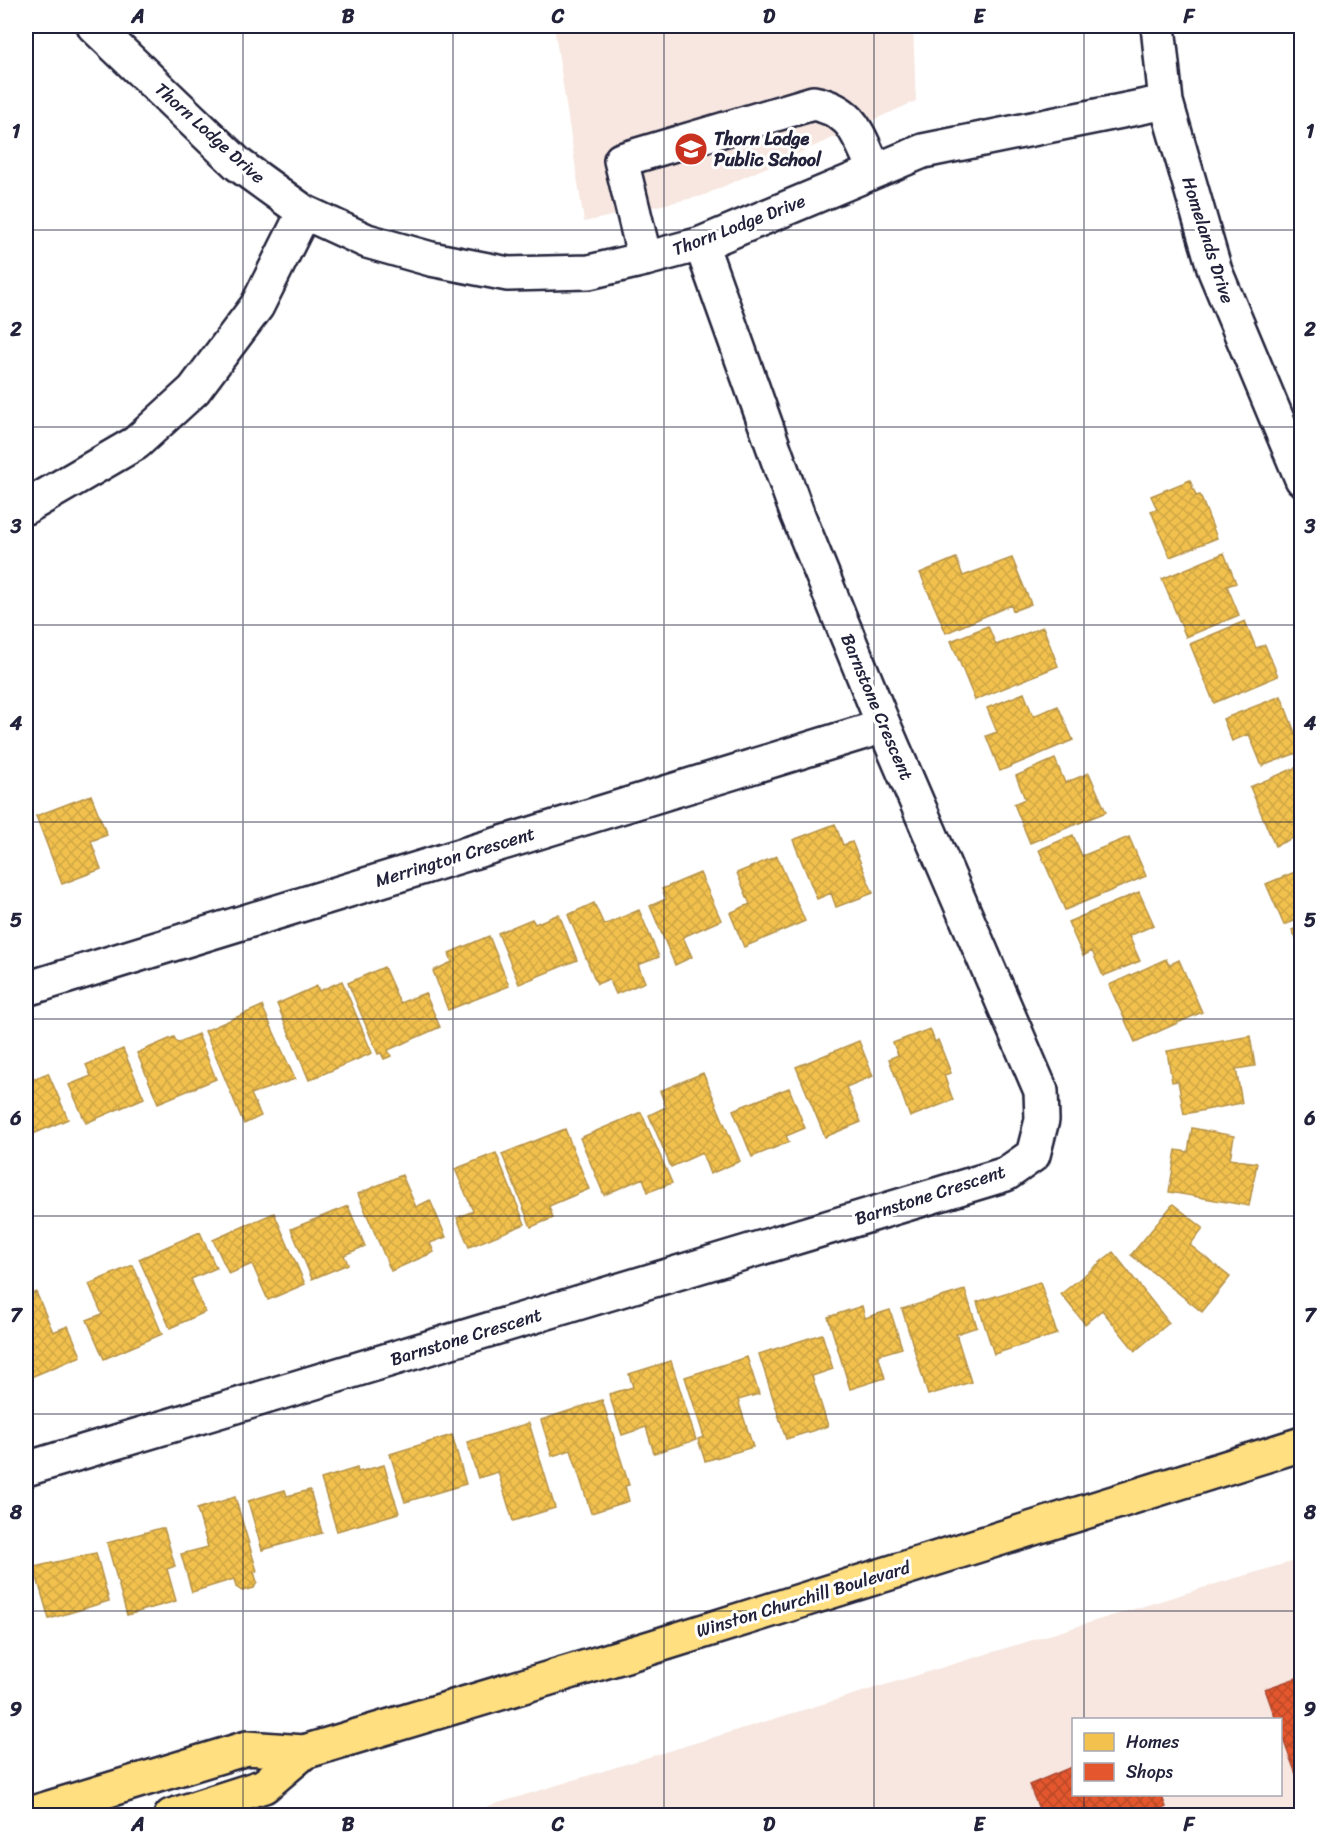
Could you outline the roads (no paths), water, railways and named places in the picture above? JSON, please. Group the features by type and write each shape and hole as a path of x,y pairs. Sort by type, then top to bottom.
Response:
{"main road":[{"name":"Winston Churchill Boulevard","path":"26,1815 247,1748 304,1752 653,1647 1302,1444"},
{"name":"Winston Churchill Boulevard","path":"171,1815 264,1786 304,1752"}],"street":[{"name":"Thorn Lodge Drive","path":"94,26 239,165 303,212 367,241 431,259 508,274 589,272 645,259 701,244 923,151 1166,102"},
{"name":"Homelands Drive","path":"1158,26 1166,102 1215,271 1302,478"},
{"path":"645,259 621,160 813,104 832,107 849,119 875,170"},
{"path":"26,507 136,443 194,390 257,306 303,212"},
{"name":"Barnstone Crescent","path":"26,1469 1006,1174 1033,1155 1042,1119 1041,1091 884,726 797,513 701,244"},
{"name":"Merrington Crescent","path":"26,989 884,726"}],"place":[{"name":"Thorn Lodge Public School","path":"691,149"}]}
